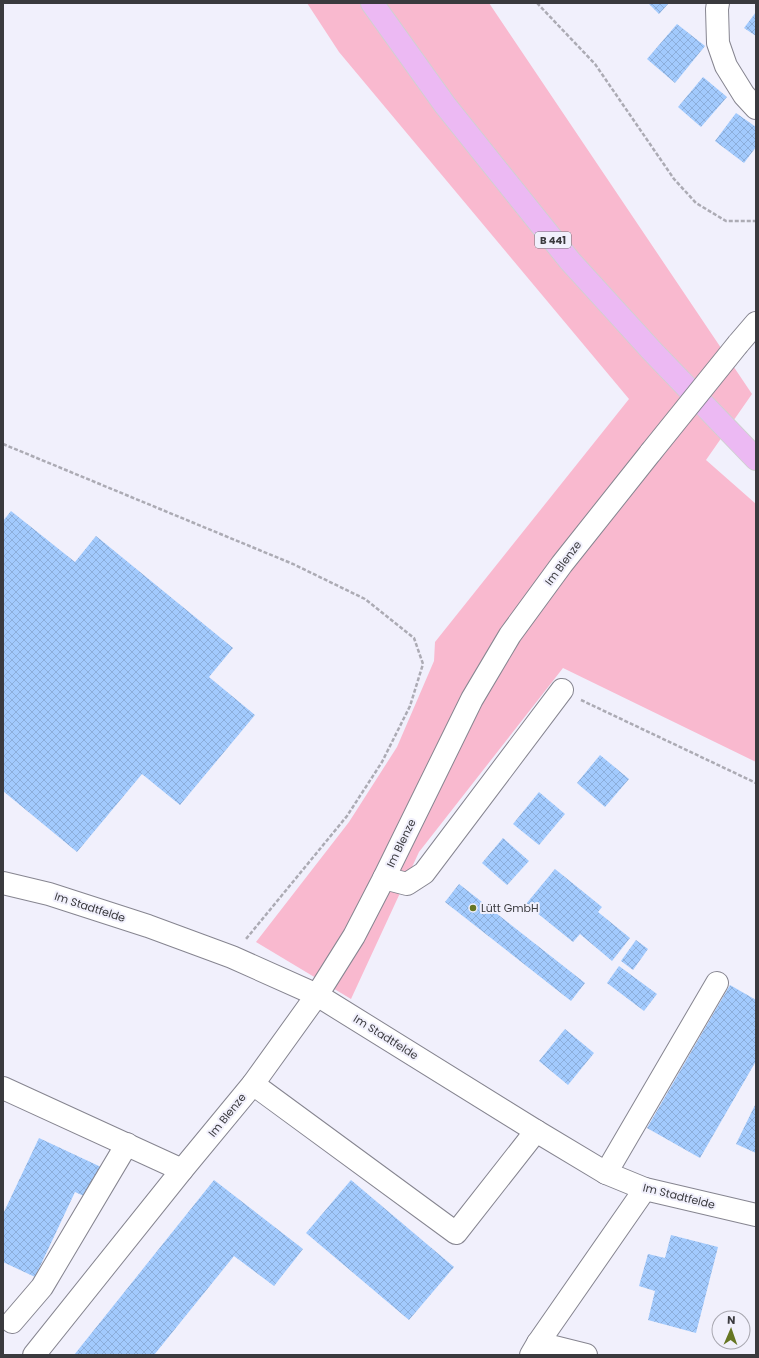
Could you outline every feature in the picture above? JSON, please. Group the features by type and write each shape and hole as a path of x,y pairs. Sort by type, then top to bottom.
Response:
{"main road":[{"name":"B 441","path":"372,3 444,105 570,261 652,351 756,459"}],"street":[{"path":"718,3 718,43 726,66 744,95 756,108"},
{"name":"Im Blenze","path":"34,1355 253,1084 317,995 354,936 472,699 510,635 562,564 756,323"},
{"path":"384,878 407,884 424,873 562,690"},
{"name":"Im Stadtfelde","path":"3,883 49,894 148,926 232,957 317,995 536,1131 606,1172 645,1189 756,1215"},
{"path":"606,1172 717,983"},
{"path":"253,1084 456,1233 536,1131"},
{"path":"3,1088 182,1170"},
{"path":"12,1322 42,1287 127,1144"},
{"path":"586,1355 534,1349 645,1189"}],"path":[{"path":"537,3 595,64 674,179 696,203 726,221 756,221"},
{"path":"3,444 293,564 365,599 414,638 423,664 410,706 382,762 347,816 232,957"},
{"path":"562,690 756,783"}],"shaded area":[{"path":"307,3 489,3 752,394 706,460 756,504 756,762 563,668 419,852 351,999 256,942 349,822 397,747 434,661 435,642 629,399 339,52"}],"building":[{"path":"648,3 669,3 659,14"},
{"path":"756,12 756,36 744,28"},
{"path":"677,24 705,46 675,83 647,59"},
{"path":"703,77 727,97 701,127 678,107"},
{"path":"736,113 756,127 756,147 744,163 715,141"},
{"path":"11,511 75,562 96,536 233,648 209,677 255,715 180,805 142,774 77,852 3,791 3,521"},
{"path":"600,755 629,779 605,807 577,783"},
{"path":"539,792 565,814 539,845 513,824"},
{"path":"503,838 529,861 507,885 482,863"},
{"path":"555,869 602,907 598,912 630,938 612,961 580,934 573,942 526,904"},
{"path":"459,884 585,983 571,1001 445,902"},
{"path":"636,940 648,949 633,970 621,961"},
{"path":"619,966 657,994 644,1011 607,983"},
{"path":"730,985 756,1000 756,1061 700,1158 647,1128"},
{"path":"565,1029 594,1053 568,1085 539,1061"},
{"path":"756,1103 756,1153 736,1144"},
{"path":"39,1138 101,1167 86,1197 75,1192 35,1277 3,1262 3,1214"},
{"path":"214,1180 303,1249 274,1286 234,1256 154,1355 74,1355"},
{"path":"351,1180 454,1267 409,1320 306,1233"},
{"path":"671,1235 718,1247 696,1333 648,1320 655,1291 639,1286 648,1254 665,1258"}],"place":[{"name":"Lütt GmbH","path":"473,908"}]}
